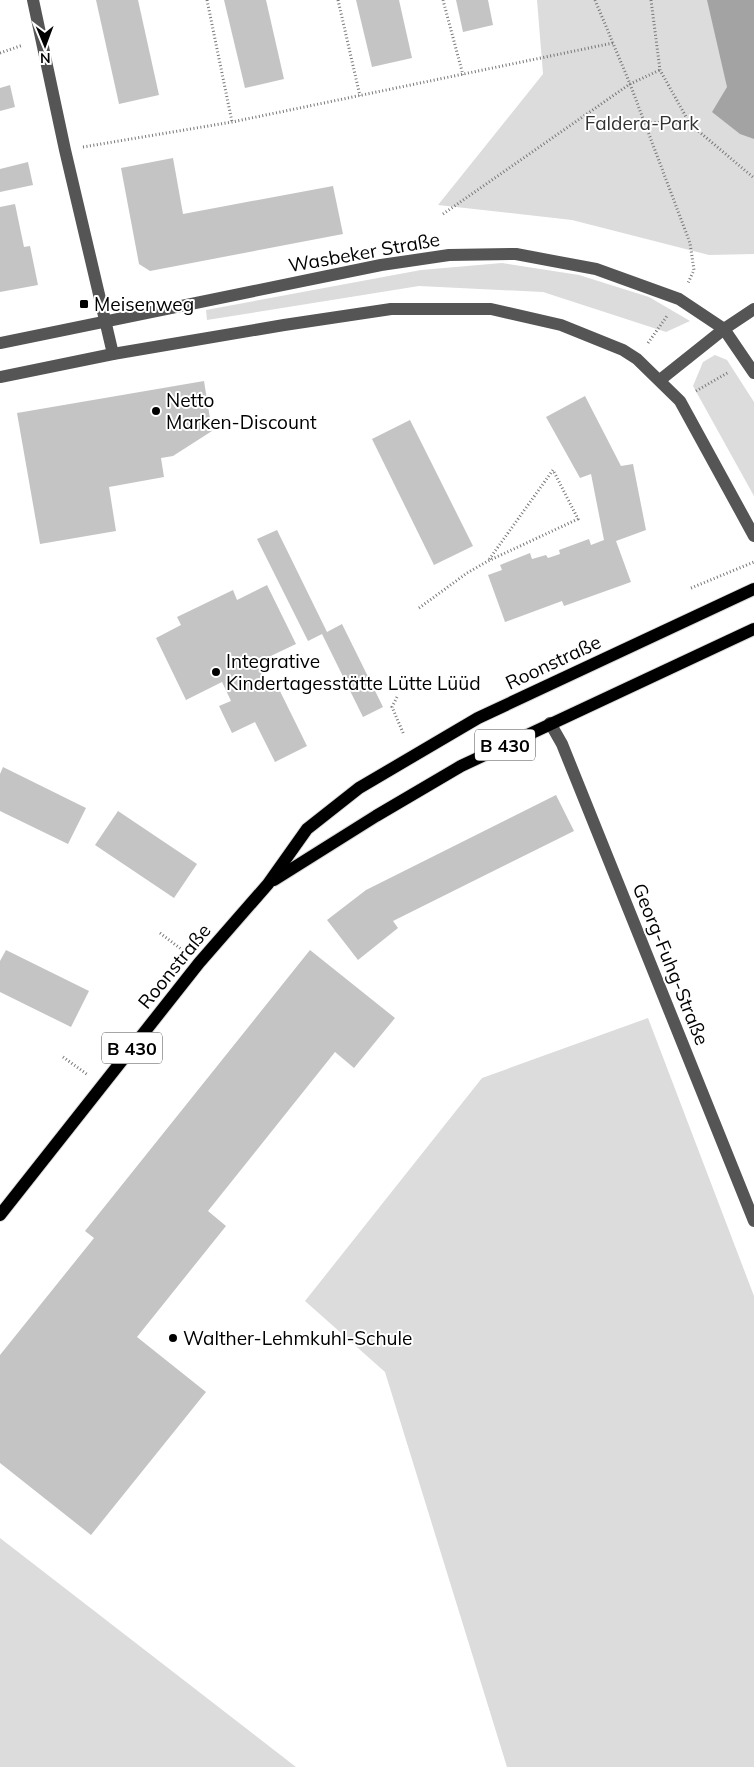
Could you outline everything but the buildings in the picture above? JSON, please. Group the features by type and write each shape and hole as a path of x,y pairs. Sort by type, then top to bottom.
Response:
{"main road":[{"name":"Roonstraße","path":"0,1215 199,964 268,884 307,829 360,788 478,718 754,589"},
{"name":"Roonstraße","path":"268,884 376,816 461,766 754,629"}],"street":[{"path":"32,0 113,354"},
{"name":"Wasbeker Straße","path":"0,343 381,264 449,255 516,254 596,269 679,299 724,329 754,372"},
{"path":"660,380 724,329 754,309"},
{"path":"0,377 113,354 284,325 391,310 491,310 561,325 623,350 637,359 680,401 754,536"},
{"name":"Georg-Fuhg-Straße","path":"550,723 562,744 754,1221"}],"path":[{"path":"207,0 232,122"},
{"path":"338,0 360,96"},
{"path":"443,0 463,75"},
{"path":"595,0 630,84 690,243 694,270 679,299 637,359"},
{"path":"651,0 660,70 690,124 754,178"},
{"path":"65,150 232,122 612,43"},
{"path":"443,214 630,84 660,70"},
{"path":"644,122 690,124"},
{"path":"680,401 746,361"},
{"path":"419,608 467,573 488,561 578,519 553,470 488,561"},
{"path":"691,588 754,562"},
{"path":"397,697 392,707 404,736"},
{"path":"160,933 199,964"},
{"path":"63,1057 68,1060"}],"green space":[{"name":"Faldera-Park","path":"537,0 754,0 754,254 709,255 572,220 438,205 543,74"},
{"path":"502,263 579,275 649,297 690,321 666,332 543,292 419,286 207,320 206,310 421,270"},
{"path":"715,355 727,360 754,402 754,496 693,386 703,362"},
{"path":"648,1018 754,1296 754,1767 507,1767 385,1372 305,1301 482,1078"},
{"path":"0,1538 296,1767 0,1767"}],"shaded area":[{"path":"707,0 754,0 754,139 740,134 712,112 727,87"}],"place":[{"name":"Meisenweg","path":"84,304"},
{"name":"Netto Marken-Discount","path":"156,411"},
{"name":"Integrative Kindertagesstätte Lütte Lüüd","path":"216,672"},
{"name":"Walther-Lehmkuhl-Schule","path":"173,1338"}]}
